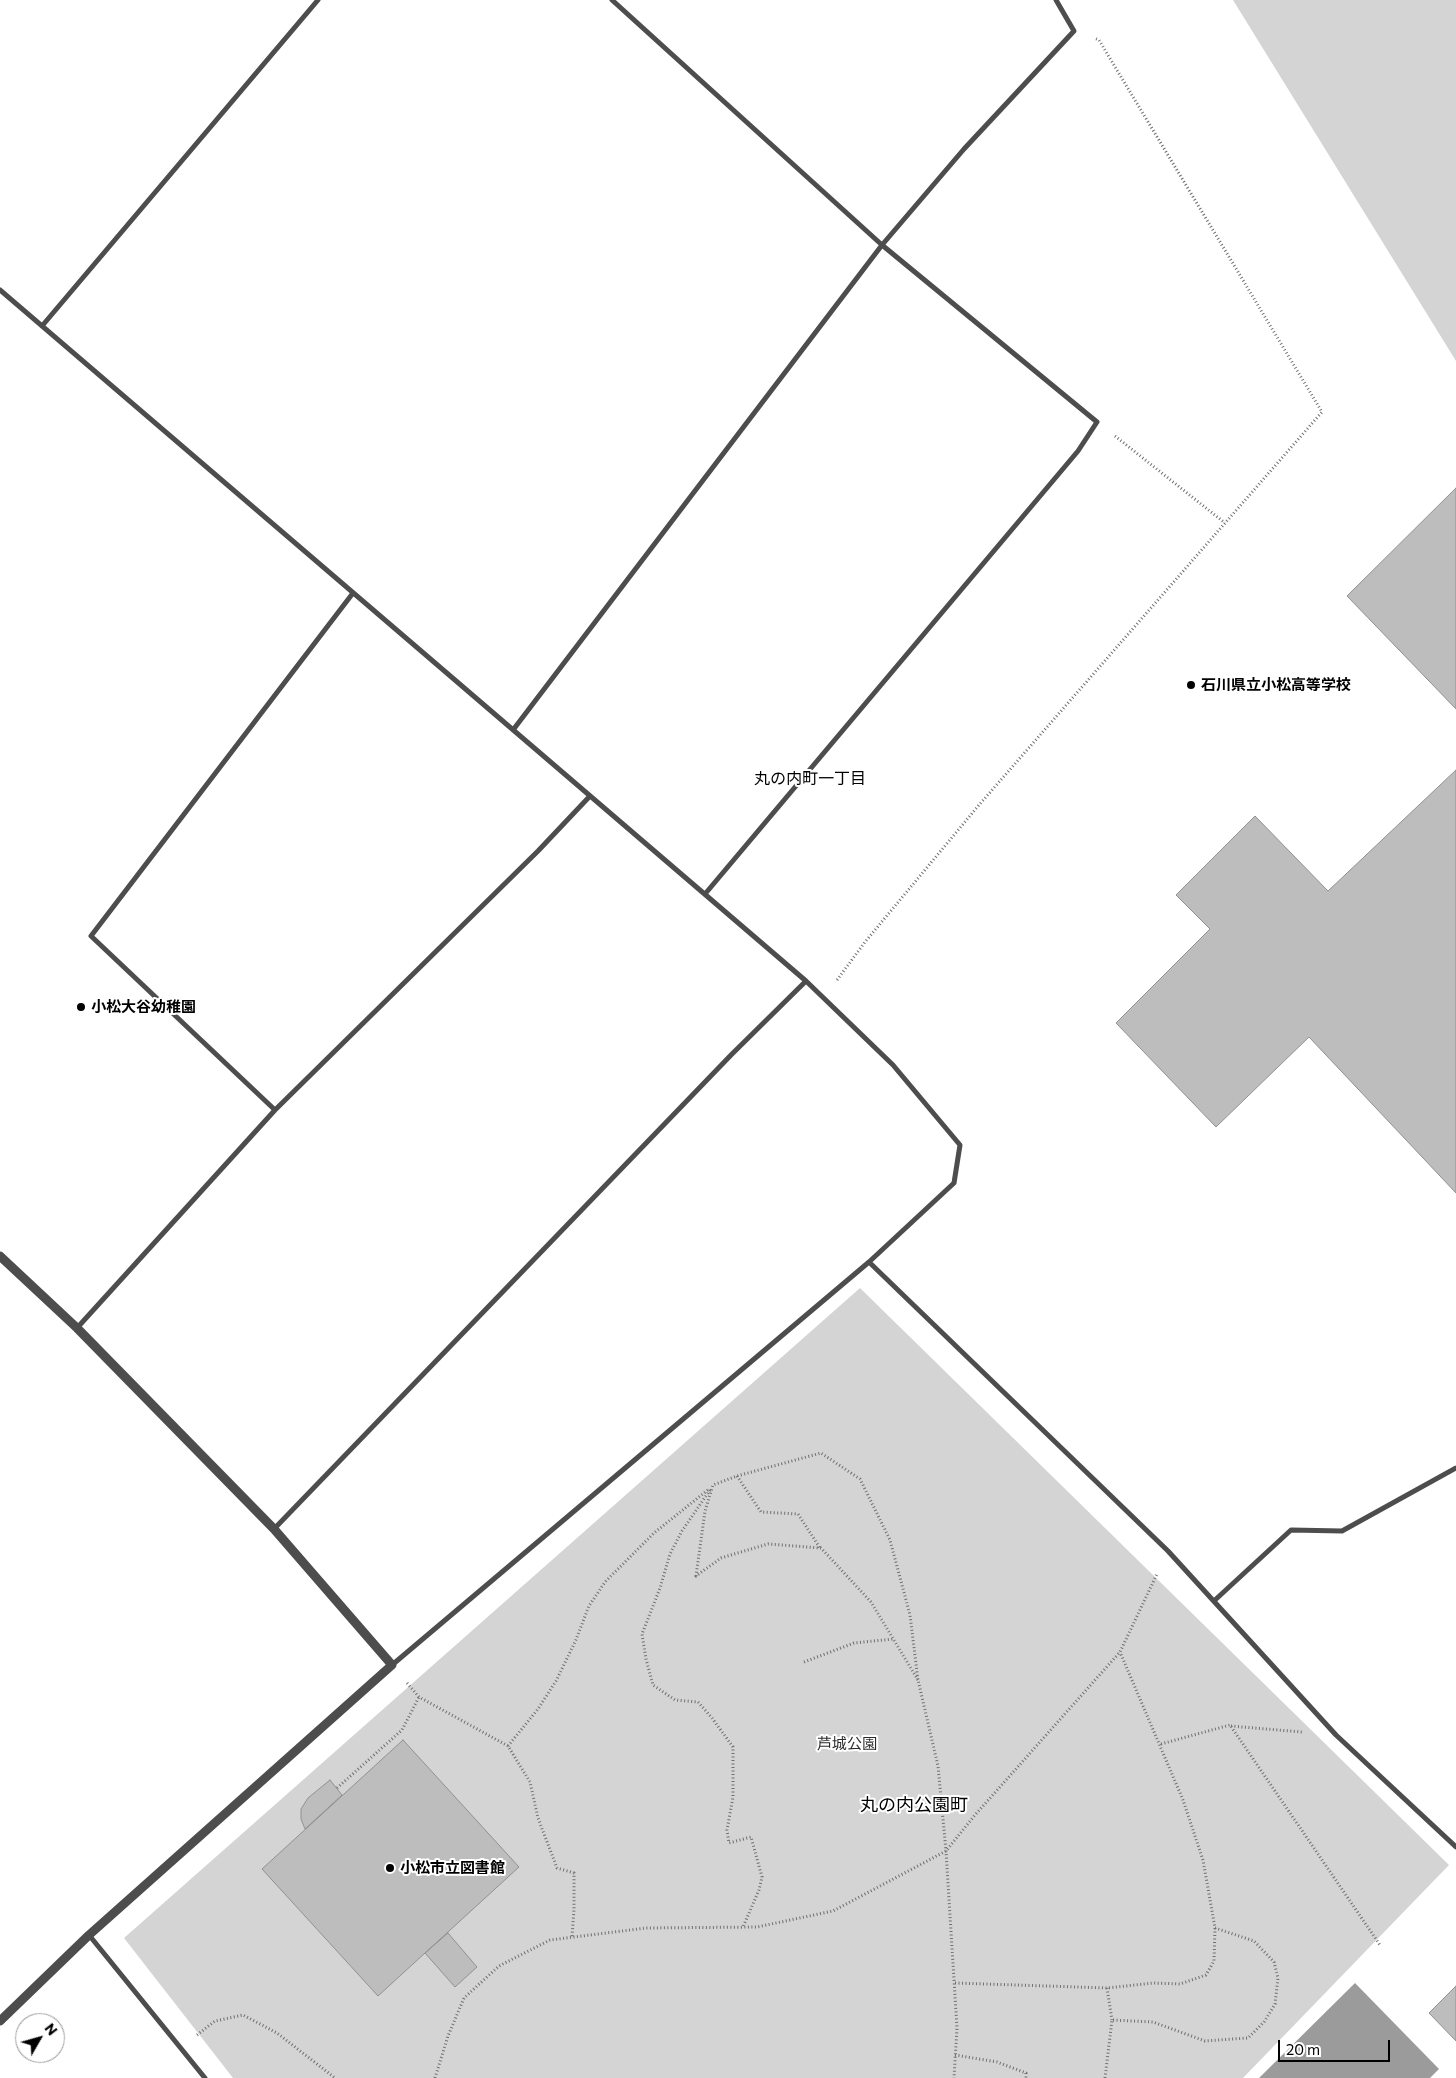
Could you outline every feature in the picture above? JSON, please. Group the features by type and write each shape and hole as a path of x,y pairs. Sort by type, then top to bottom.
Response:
{"street":[{"path":"42,326 318,0"},
{"path":"612,0 882,245 1097,422 1078,451 705,894"},
{"path":"513,730 882,245 964,149 1074,31 1056,0"},
{"path":"0,290 806,981 893,1065 960,1145 954,1183 869,1262 392,1665 89,1935 0,2021"},
{"path":"275,1110 91,936 353,593"},
{"path":"77,1328 275,1110 538,850 590,796"},
{"path":"274,1529 732,1054 806,981"},
{"path":"0,1256 77,1328 274,1529 392,1665"},
{"path":"869,1262 1168,1551 1215,1600 1336,1735 1456,1847"},
{"path":"1215,1600 1291,1530 1342,1531 1456,1468"},
{"path":"89,1935 205,2078"}],"path":[{"path":"824,998 865,942 979,805 1322,412 1099,40 1074,31"},
{"path":"1097,422 1226,523"},
{"path":"508,1746 538,1709 556,1681 575,1642 589,1606 605,1582 654,1533 714,1486 737,1476 822,1452 860,1479 890,1540 910,1615 918,1680 938,1766 946,1851 957,2028 954,2078"},
{"path":"737,1476 761,1512 798,1514 821,1548 871,1602 918,1680"},
{"path":"714,1486 705,1510 696,1576 721,1558 768,1544 821,1548"},
{"path":"714,1486 682,1531 670,1554 660,1588 642,1634 653,1685 675,1700 698,1702 712,1718 732,1747 733,1797 727,1830 729,1842 751,1837 762,1877 759,1890 743,1927"},
{"path":"435,2078 448,2036 464,1998 499,1966 550,1940 646,1928 757,1927 833,1911 946,1851 1120,1652 1168,1551"},
{"path":"804,1662 854,1643 894,1640"},
{"path":"954,1984 1107,1988 1153,1983 1180,1984 1206,1975 1214,1961 1215,1928 1203,1860 1183,1800 1161,1744 1120,1652"},
{"path":"392,1665 419,1698 508,1746 530,1782 538,1818 557,1868 574,1874 572,1937"},
{"path":"337,1788 402,1730 419,1698"},
{"path":"1161,1744 1230,1726 1336,1735"},
{"path":"1230,1726 1380,1945"},
{"path":"1112,2020 1153,2022 1205,2041 1248,2038 1264,2022 1275,2004 1278,1978 1274,1962 1254,1941 1215,1928"},
{"path":"1105,2078 1112,2020 1107,1988"},
{"path":"181,2048 215,2021 243,2015 277,2033 336,2078"},
{"path":"955,2055 997,2062 1026,2073 1026,2078"}],"green space":[{"path":"1233,0 1456,0 1456,361"},
{"name":"芦城公園","path":"860,1288 1449,1865 1243,2078 233,2078 124,1938"}],"shaded area":[{"path":"1355,1983 1439,2069 1430,2078 1259,2078"}],"building":[{"path":"1456,488 1456,709 1347,596"},
{"path":"1456,770 1456,1193 1309,1037 1216,1127 1116,1023 1210,929 1176,895 1255,816 1328,891"},
{"name":"小松市立図書館","path":"403,1740 519,1867 378,1996 262,1869"},
{"path":"330,1780 342,1795 305,1829 301,1819 301,1809 308,1798"},
{"path":"448,1933 477,1967 455,1987 425,1953"},
{"path":"1456,1986 1456,2041 1429,2013"}],"place":[{"name":"石川県立小松高等学校","path":"1191,685"},
{"name":"小松大谷幼稚園","path":"81,1007"},
{"name":"小松市立図書館","path":"390,1868"}],"district":[{"name":"丸の内町一丁目","path":"810,779"},
{"name":"丸の内公園町","path":"914,1805"}]}
